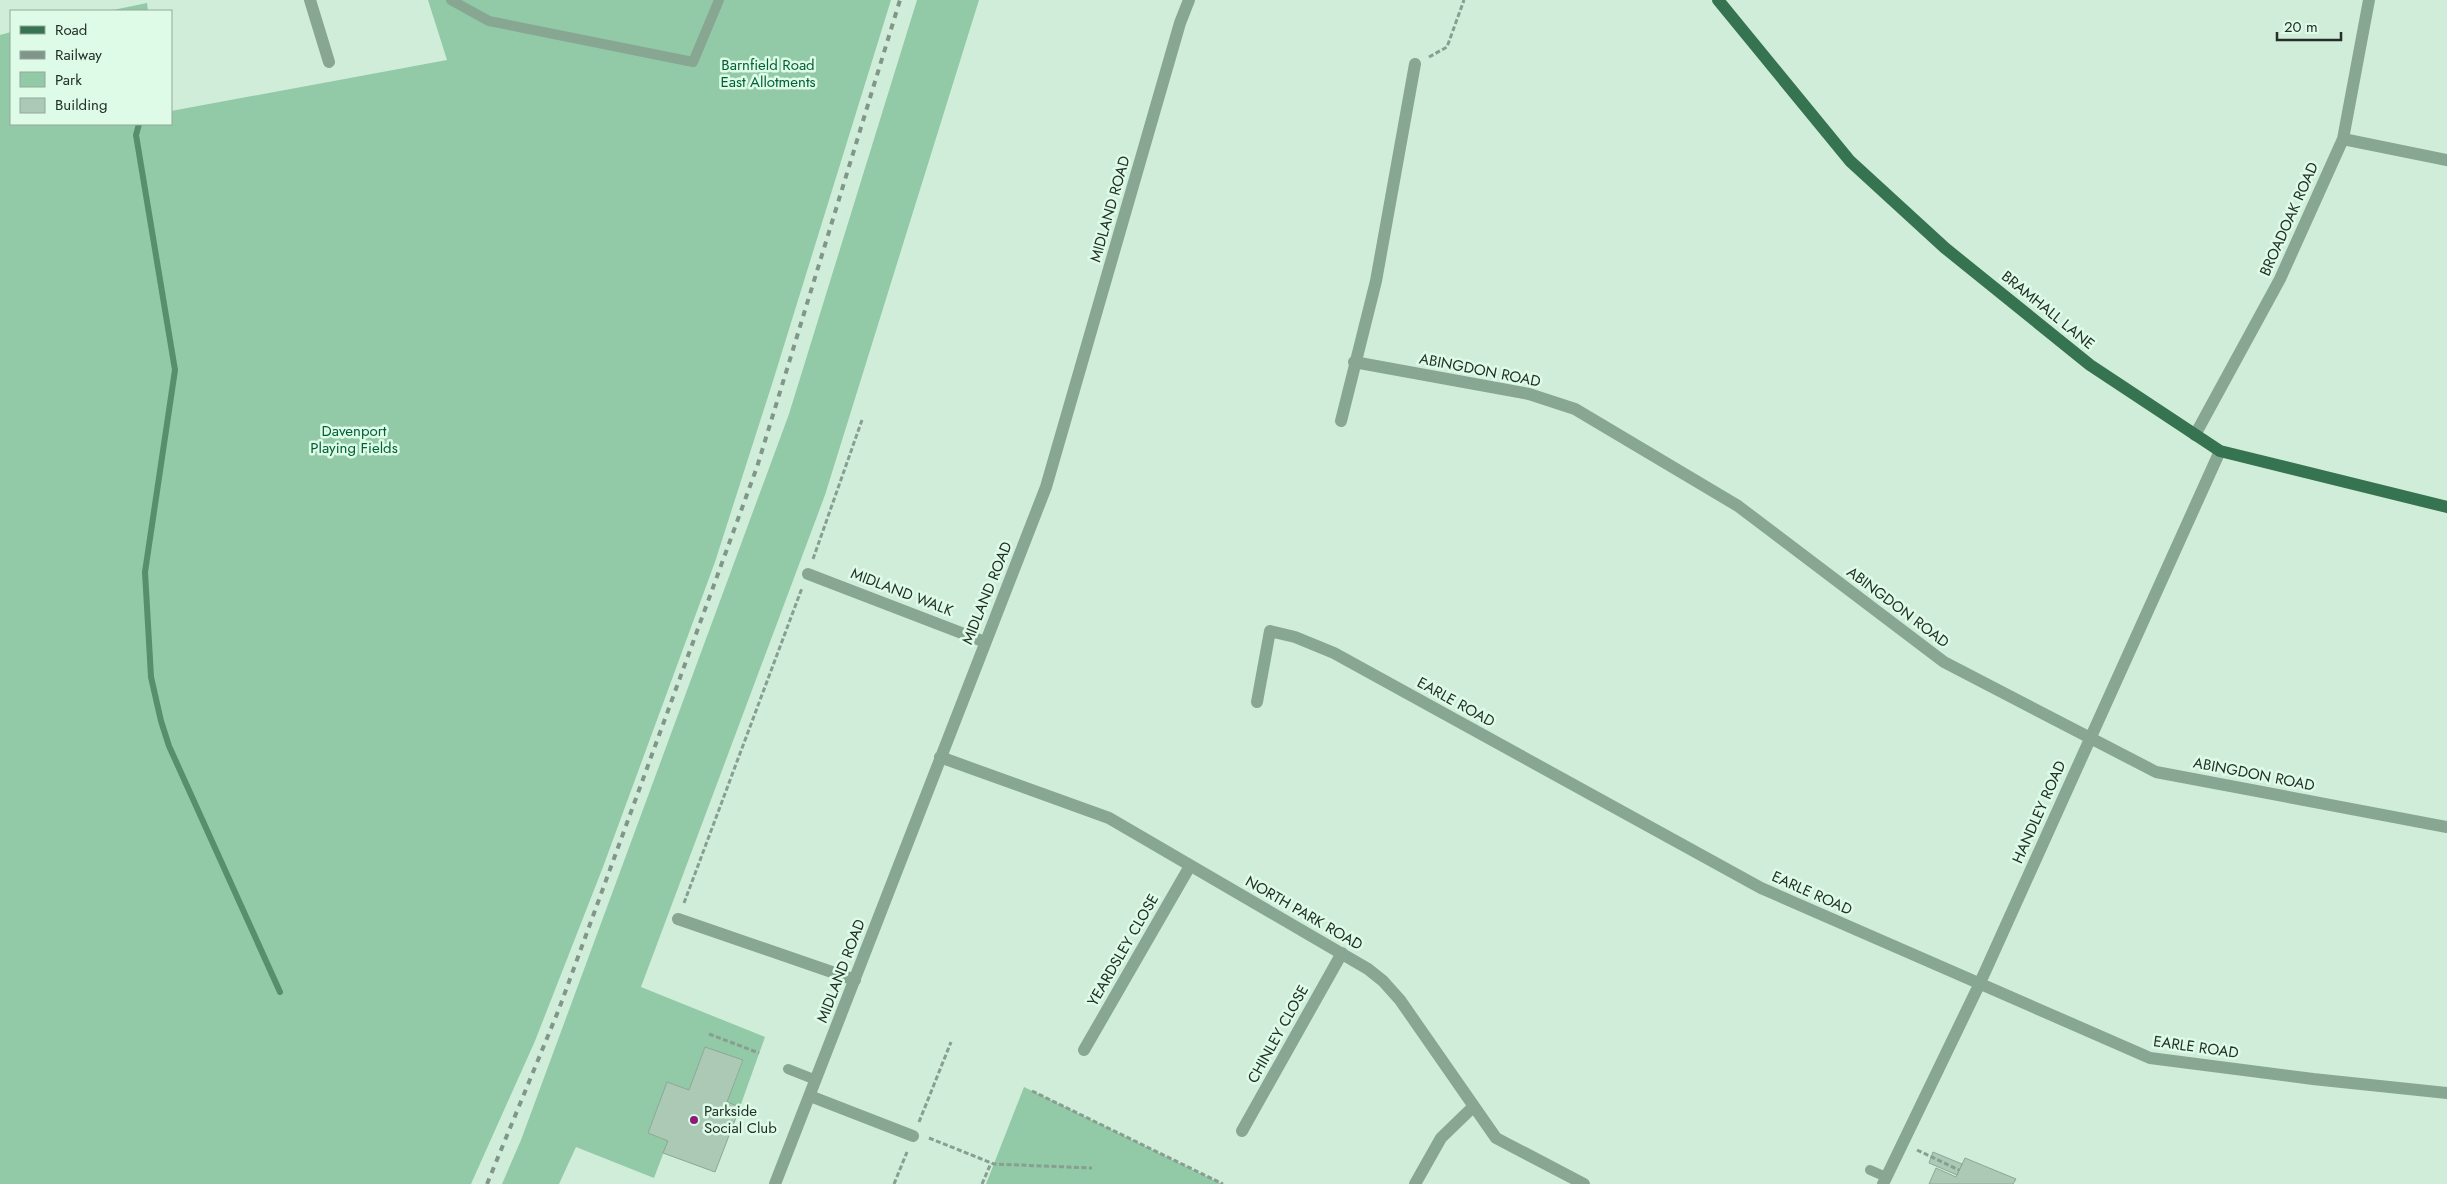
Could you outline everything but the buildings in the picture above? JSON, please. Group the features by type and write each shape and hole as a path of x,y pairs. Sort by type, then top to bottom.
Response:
{"main road":[{"name":"BRAMHALL LANE","path":"1718,0 1850,161 1945,248 2090,365 2220,450 2447,507"}],"street":[{"path":"310,0 329,62"},
{"name":"MIDLAND ROAD","path":"775,1184 1046,488 1180,23 1189,0"},
{"name":"BROADOAK ROAD","path":"2195,435 2280,279 2343,139 2369,0"},
{"path":"1341,421 1354,362 1376,282 1415,64"},
{"path":"2343,139 2447,160"},
{"name":"ABINGDON ROAD","path":"1354,362 1529,394 1575,409 1738,506 1944,662 2156,772 2447,828"},
{"name":"HANDLEY ROAD","path":"1884,1180 1978,984 2220,450"},
{"name":"MIDLAND WALK","path":"808,574 985,642"},
{"name":"EARLE ROAD","path":"1257,702 1270,631 1295,637 1334,653 1761,888 2150,1058 2313,1079 2447,1093"},
{"name":"NORTH PARK ROAD","path":"940,757 1109,818 1342,953 1383,981 1400,1000 1496,1138 1584,1184"},
{"name":"YEARDSLEY CLOSE","path":"1084,1050 1190,866"},
{"path":"678,919 855,980"},
{"name":"CHINLEY CLOSE","path":"1242,1131 1342,953"},
{"path":"810,1096 914,1135"},
{"path":"1414,1184 1441,1138 1473,1107"}],"lane":[{"path":"451,0 489,21 693,62 719,0"},
{"path":"788,1069 816,1080"},
{"path":"1870,1170 1884,1180"}],"path":[{"path":"1415,64 1447,47 1464,0"},
{"path":"678,919 808,574 862,420"},
{"path":"709,1034 759,1053"},
{"path":"894,1184 950,1042"},
{"path":"1032,1091 1223,1184"},
{"path":"914,1135 991,1163 1092,1168"},
{"path":"1902,1143 1959,1170"},
{"path":"982,1184 991,1163"}],"green space":[{"name":"Davenport Playing Fields","path":"428,0 891,0 715,562 603,867 535,1041 471,1184 0,1184 0,35 10,32 10,125 172,125 172,111 447,60"},
{"path":"917,0 979,0 825,495 641,987 765,1037 740,1107 727,1102 743,1061 705,1047 689,1090 667,1082 648,1133 668,1141 654,1178 576,1147 559,1184 502,1184 521,1140 789,414"},
{"path":"147,3 148,10 113,10"},
{"path":"1024,1087 1222,1184 986,1184"}],"waterway":[{"path":"139,125 136,135 175,370 145,572 151,677 169,746 280,992"}],"railway":[{"path":"487,1184 559,1009 757,467 900,0"}],"place":[{"name":"Parkside Social Club","path":"694,1120"}],"park label":[{"name":"Barnfield Road East Allotments","path":"768,74"}]}
